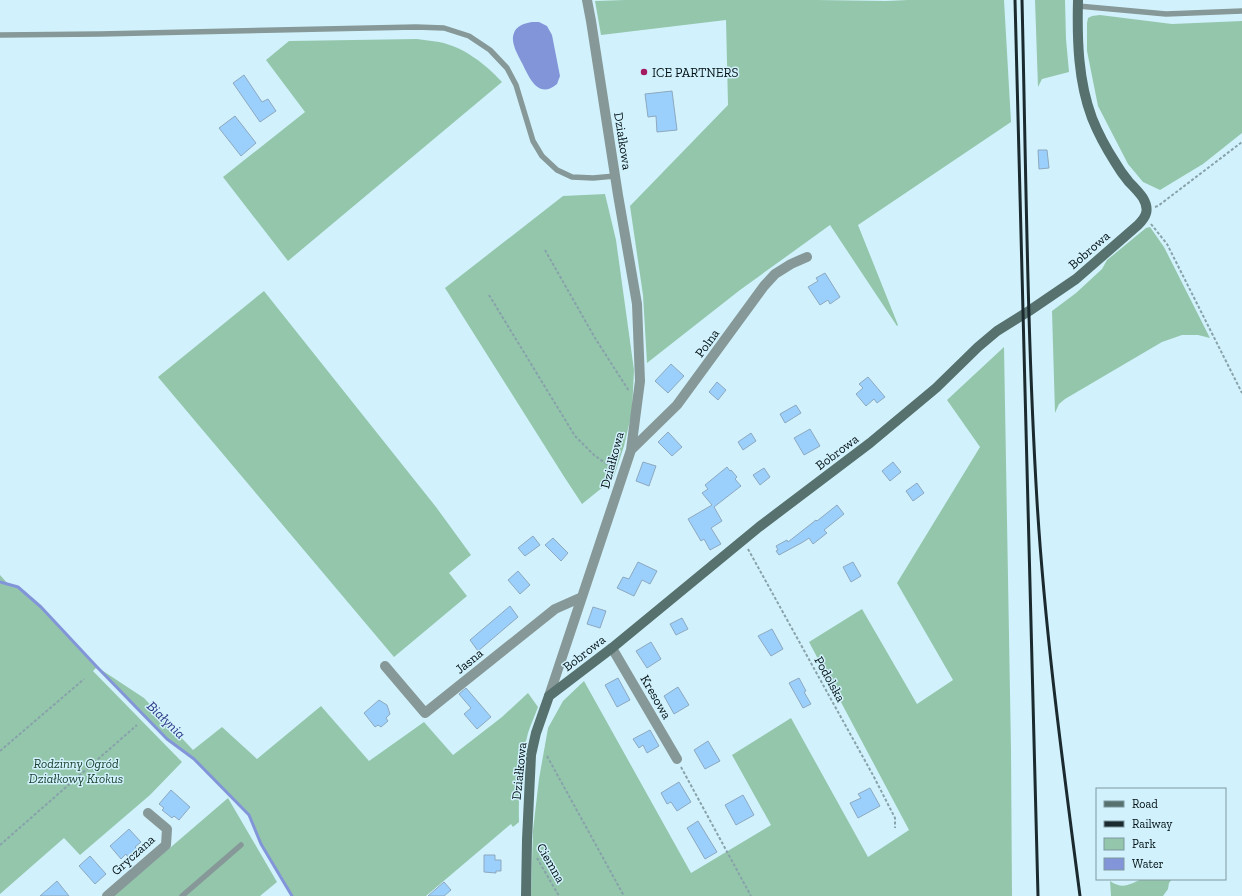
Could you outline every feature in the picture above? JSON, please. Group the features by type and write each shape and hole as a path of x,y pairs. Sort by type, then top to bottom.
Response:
{"street":[{"name":"Działkowa","path":"526,896 531,755 536,734 550,696 631,450 640,381 637,304 587,0"},
{"path":"1078,3 1078,47 1080,68 1092,118 1115,162 1143,198 1146,212"},
{"name":"Bobrowa","path":"550,696 612,648 743,540 870,443 936,388 978,347 997,331 1030,311 1076,279 1138,226 1146,212"},
{"name":"Polna","path":"631,450 677,405 764,286 775,274 807,257"},
{"name":"Jasna","path":"385,666 426,713 555,609 582,597"},
{"name":"Kresowa","path":"612,648 677,759"},
{"name":"Gryczana","path":"107,896 166,845 167,829 148,813"}],"lane":[{"path":"1078,3 1166,14 1242,11"},
{"path":"0,35 416,27 444,28 469,36 490,50 507,68 516,85 533,141 542,156 557,170 572,177 593,178 615,176"},
{"path":"182,896 241,845"}],"path":[{"path":"1242,142 1158,206 1146,212 1167,244 1242,393"},
{"path":"545,250 594,338 637,404"},
{"path":"489,295 575,436 594,455 623,475"},
{"name":"Podolska","path":"743,540 874,777 895,818 895,828"},
{"path":"0,751 84,679"},
{"path":"0,845 137,725"},
{"path":"548,756 624,896"},
{"path":"677,759 751,896"},
{"name":"Ciemna","path":"527,840 559,896"}],"green space":[{"path":"1004,0 1011,122 858,225 898,325 897,326 830,225 740,290 647,363 643,295 630,206 728,105 726,20 601,35 595,1"},
{"path":"1035,0 1065,0 1069,72 1042,79 1038,87"},
{"path":"1100,15 1172,24 1242,21 1242,133 1203,164 1160,190 1143,182 1128,164 1098,106 1087,51 1087,23 1088,18"},
{"path":"417,39 448,44 465,52 474,57 502,82 288,261 223,177 305,112 266,60 289,41"},
{"path":"605,194 616,240 634,370 632,412 624,446 613,479 582,504 445,288 563,196"},
{"path":"1150,227 1164,247 1210,338 1198,335 1182,335 1162,342 1065,399 1059,404 1055,413 1052,311 1076,293 1102,269 1107,260 1146,228"},
{"path":"264,291 436,507 471,555 449,573 467,596 394,657 158,377"},
{"path":"1004,347 1012,896 531,896 533,830 539,779 548,728 563,701 584,681 691,873 771,825 732,755 791,718 868,857 909,830 809,642 862,609 917,704 953,680 897,583 980,447 947,400"},
{"name":"Rodzinny Ogród Działkowy Krokus","path":"0,575 9,585 18,587 41,607 97,667 93,671 182,762 150,795 80,855 64,838 0,894"},
{"path":"97,667 144,698 193,750 222,727 257,759 321,706 369,761 424,722 453,755 502,717 528,693 538,707 528,733 522,766 519,822 513,827 511,824 426,896 292,896 261,844 249,815 194,759 167,739"},
{"path":"228,798 277,882 260,896 114,896"},
{"path":"1140,880 1171,880 1168,889 1163,896 1111,896 1110,881 1123,886"}],"water":[{"path":"532,22 539,22 547,26 552,35 560,76 557,84 550,88 539,88 535,85 531,80 514,44 513,37 517,28"}],"building":[{"path":"244,75 262,102 268,99 276,111 260,122 233,83"},
{"path":"672,91 677,130 657,132 656,116 648,117 645,94"},
{"path":"235,116 256,143 241,156 219,128"},
{"path":"1038,150 1047,150 1049,168 1039,169"},
{"path":"825,273 840,297 830,304 828,300 820,305 808,287 818,281 816,278"},
{"path":"671,364 684,376 668,393 655,381"},
{"path":"868,377 885,397 877,403 874,399 866,406 856,394 863,388 859,384"},
{"path":"717,382 726,390 718,400 709,392"},
{"path":"796,405 801,413 785,423 780,414"},
{"path":"810,429 820,446 804,455 794,438"},
{"path":"668,432 682,447 672,456 658,442"},
{"path":"751,433 756,441 743,450 738,442"},
{"path":"643,462 656,466 649,486 636,481"},
{"path":"893,462 901,472 890,481 882,471"},
{"path":"727,467 737,477 735,479 741,486 714,507 722,521 711,528 721,544 710,550 704,539 701,541 688,519 712,505 702,493 708,489 705,485"},
{"path":"764,468 770,477 760,485 753,475"},
{"path":"917,483 924,493 913,501 906,491"},
{"path":"837,505 844,514 824,530 827,533 813,544 809,538 779,555 776,551 778,550 776,546 787,540 788,542"},
{"path":"533,536 540,545 525,556 518,548"},
{"path":"553,538 568,553 561,561 545,545"},
{"path":"638,562 657,571 650,584 642,580 634,596 617,588 623,577 629,579"},
{"path":"853,562 861,576 851,582 843,567"},
{"path":"518,571 530,585 520,594 508,580"},
{"path":"510,606 518,617 478,651 470,640"},
{"path":"593,607 606,611 600,628 587,624"},
{"path":"682,618 688,629 676,635 670,624"},
{"path":"772,629 783,649 771,656 758,636"},
{"path":"651,642 661,659 647,668 636,651"},
{"path":"618,678 630,700 617,707 605,685"},
{"path":"799,678 806,691 804,692 811,704 803,708 789,683"},
{"path":"678,687 689,705 674,714 664,696"},
{"path":"466,688 491,717 477,729 464,714 471,708 459,694"},
{"path":"379,700 387,705 390,714 386,718 388,721 381,727 378,725 375,727 364,713"},
{"path":"650,730 659,746 647,753 643,745 639,748 633,739"},
{"path":"708,741 720,761 705,769 694,750"},
{"path":"679,782 691,802 677,811 671,802 667,804 661,793"},
{"path":"870,788 880,806 858,818 850,803 861,798 858,794"},
{"path":"171,790 190,807 179,820 174,816 172,818 162,810 164,808 159,804"},
{"path":"743,795 754,815 736,825 725,805"},
{"path":"698,821 717,852 705,859 687,828"},
{"path":"129,829 141,842 135,847 137,849 128,857 126,854 121,859 110,846"},
{"path":"484,855 495,855 495,860 501,860 501,871 496,871 496,873 484,872"},
{"path":"90,856 106,874 95,884 79,866"},
{"path":"57,881 69,896 40,896"},
{"path":"444,882 451,890 444,896 428,896"}],"waterway":[{"name":"Białynia","path":"0,582 18,587 41,607 167,739 194,759 249,815 261,844 292,896"}],"railway":[{"path":"1015,0 1038,896"},
{"path":"1022,0 1029,313 1040,550 1061,748 1080,896"}],"place":[{"name":"ICE PARTNERS","path":"644,72"}]}
